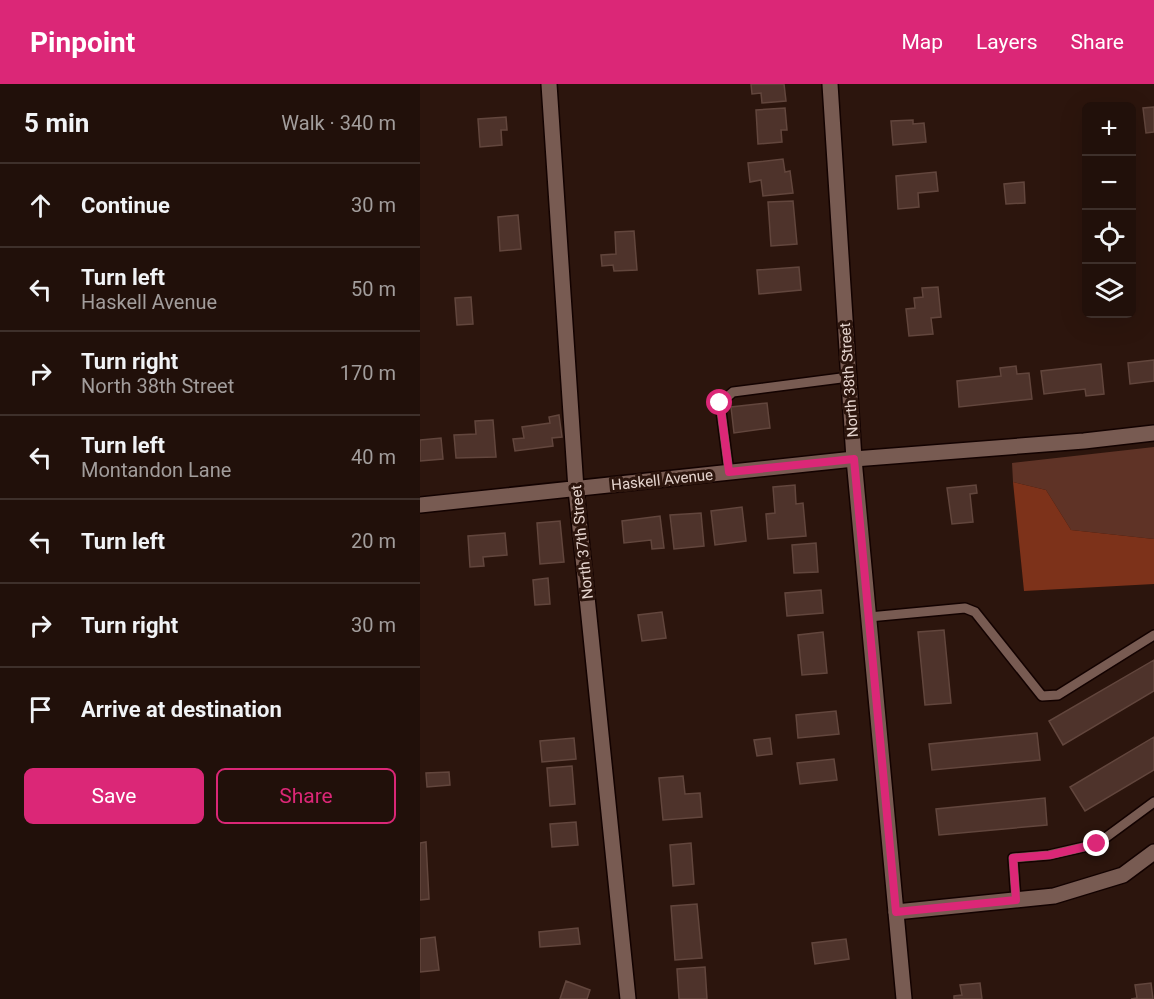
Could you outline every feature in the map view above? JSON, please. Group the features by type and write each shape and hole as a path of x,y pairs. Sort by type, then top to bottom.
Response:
{"street":[{"name":"North 37th Street","path":"549,84 576,489 628,999"},
{"name":"North 38th Street","path":"830,84 854,459 903,999"},
{"name":"Haskell Avenue","path":"420,505 854,459 1084,441 1154,433"},
{"path":"896,912 1054,896 1123,875 1154,852"}],"lane":[{"path":"729,472 720,403 733,392 849,376"},
{"path":"869,617 965,608 975,612 1042,696 1058,694 1154,635"},
{"path":"1016,900 1013,858 1050,855 1097,844 1154,802"}],"shaded area":[{"path":"1154,447 1154,539 1071,530 1046,490 1013,482 1012,463"},
{"path":"1013,482 1046,490 1071,530 1154,539 1154,584 1024,591"}],"building":[{"path":"751,84 784,84 786,101 762,103 761,93 752,94"},
{"path":"1154,107 1154,132 1146,133 1143,108"},
{"path":"785,108 787,130 781,130 782,142 758,144 756,110"},
{"path":"506,117 507,130 501,130 502,145 480,147 478,119"},
{"path":"913,120 913,124 924,123 926,142 893,145 891,121"},
{"path":"783,159 785,172 790,171 793,193 763,196 761,180 750,182 748,163"},
{"path":"936,172 938,191 918,193 919,207 898,209 896,176"},
{"path":"1024,182 1025,203 1006,204 1004,184"},
{"path":"793,201 797,244 771,246 768,202"},
{"path":"518,215 521,249 500,251 498,217"},
{"path":"634,231 637,270 614,271 613,265 602,266 601,255 616,254 615,232"},
{"path":"799,267 801,290 759,294 757,270"},
{"path":"938,287 941,317 931,318 933,334 909,336 906,309 915,308 914,298 923,297 922,288"},
{"path":"471,297 473,324 457,325 455,298"},
{"path":"1154,360 1154,381 1130,384 1128,363"},
{"path":"1101,364 1104,394 1086,396 1085,389 1044,394 1041,371"},
{"path":"1016,366 1017,374 1029,373 1032,399 959,407 957,381 1001,376 1000,368"},
{"path":"767,403 770,428 734,433 731,407"},
{"path":"559,415 562,437 552,438 553,446 515,451 513,439 524,438 522,427 550,423 549,417"},
{"path":"493,420 496,457 456,458 454,435 476,434 475,421"},
{"path":"441,438 443,459 420,461 420,440"},
{"path":"795,485 796,504 803,503 806,536 768,539 766,514 775,513 773,487"},
{"path":"976,485 977,493 970,494 973,522 952,524 947,488"},
{"path":"742,507 746,541 715,545 711,511"},
{"path":"701,513 704,546 674,549 670,515"},
{"path":"660,516 664,548 652,549 651,540 624,543 622,521"},
{"path":"560,521 564,562 540,564 537,523"},
{"path":"505,533 507,555 483,557 484,566 470,567 468,536"},
{"path":"816,543 818,572 794,573 792,545"},
{"path":"548,578 550,604 535,605 533,580"},
{"path":"821,590 823,613 787,616 785,593"},
{"path":"662,612 666,638 642,641 638,615"},
{"path":"944,630 951,703 925,705 918,632"},
{"path":"823,632 827,673 802,675 798,635"},
{"path":"1154,660 1154,691 1063,745 1049,721"},
{"path":"836,711 839,734 798,738 796,715"},
{"path":"1037,733 1040,760 932,770 929,744"},
{"path":"1154,737 1154,770 1085,811 1070,787"},
{"path":"574,738 576,759 542,762 540,741"},
{"path":"770,738 772,754 757,756 754,740"},
{"path":"834,759 837,780 800,784 797,763"},
{"path":"572,766 575,804 550,806 547,768"},
{"path":"449,772 450,785 427,787 426,773"},
{"path":"683,776 685,794 700,793 702,817 663,820 659,778"},
{"path":"1045,798 1047,825 939,835 936,809"},
{"path":"576,822 578,845 552,847 550,824"},
{"path":"426,842 429,899 420,900 420,843"},
{"path":"691,843 694,884 673,886 670,845"},
{"path":"697,904 702,958 675,960 671,906"},
{"path":"578,928 580,944 540,947 539,932"},
{"path":"435,937 439,970 420,972 420,939"},
{"path":"846,939 849,959 815,964 812,943"},
{"path":"705,967 707,999 679,999 677,969"},
{"path":"566,981 590,990 587,999 560,999"},
{"path":"980,983 982,999 954,999 954,996 962,995 960,985"},
{"path":"1151,983 1153,999 1131,999 1137,998 1135,985"}],"route":[{"path":"720,403 729,472 854,459 896,912 1016,900 1013,858 1050,855 1097,844"}]}
